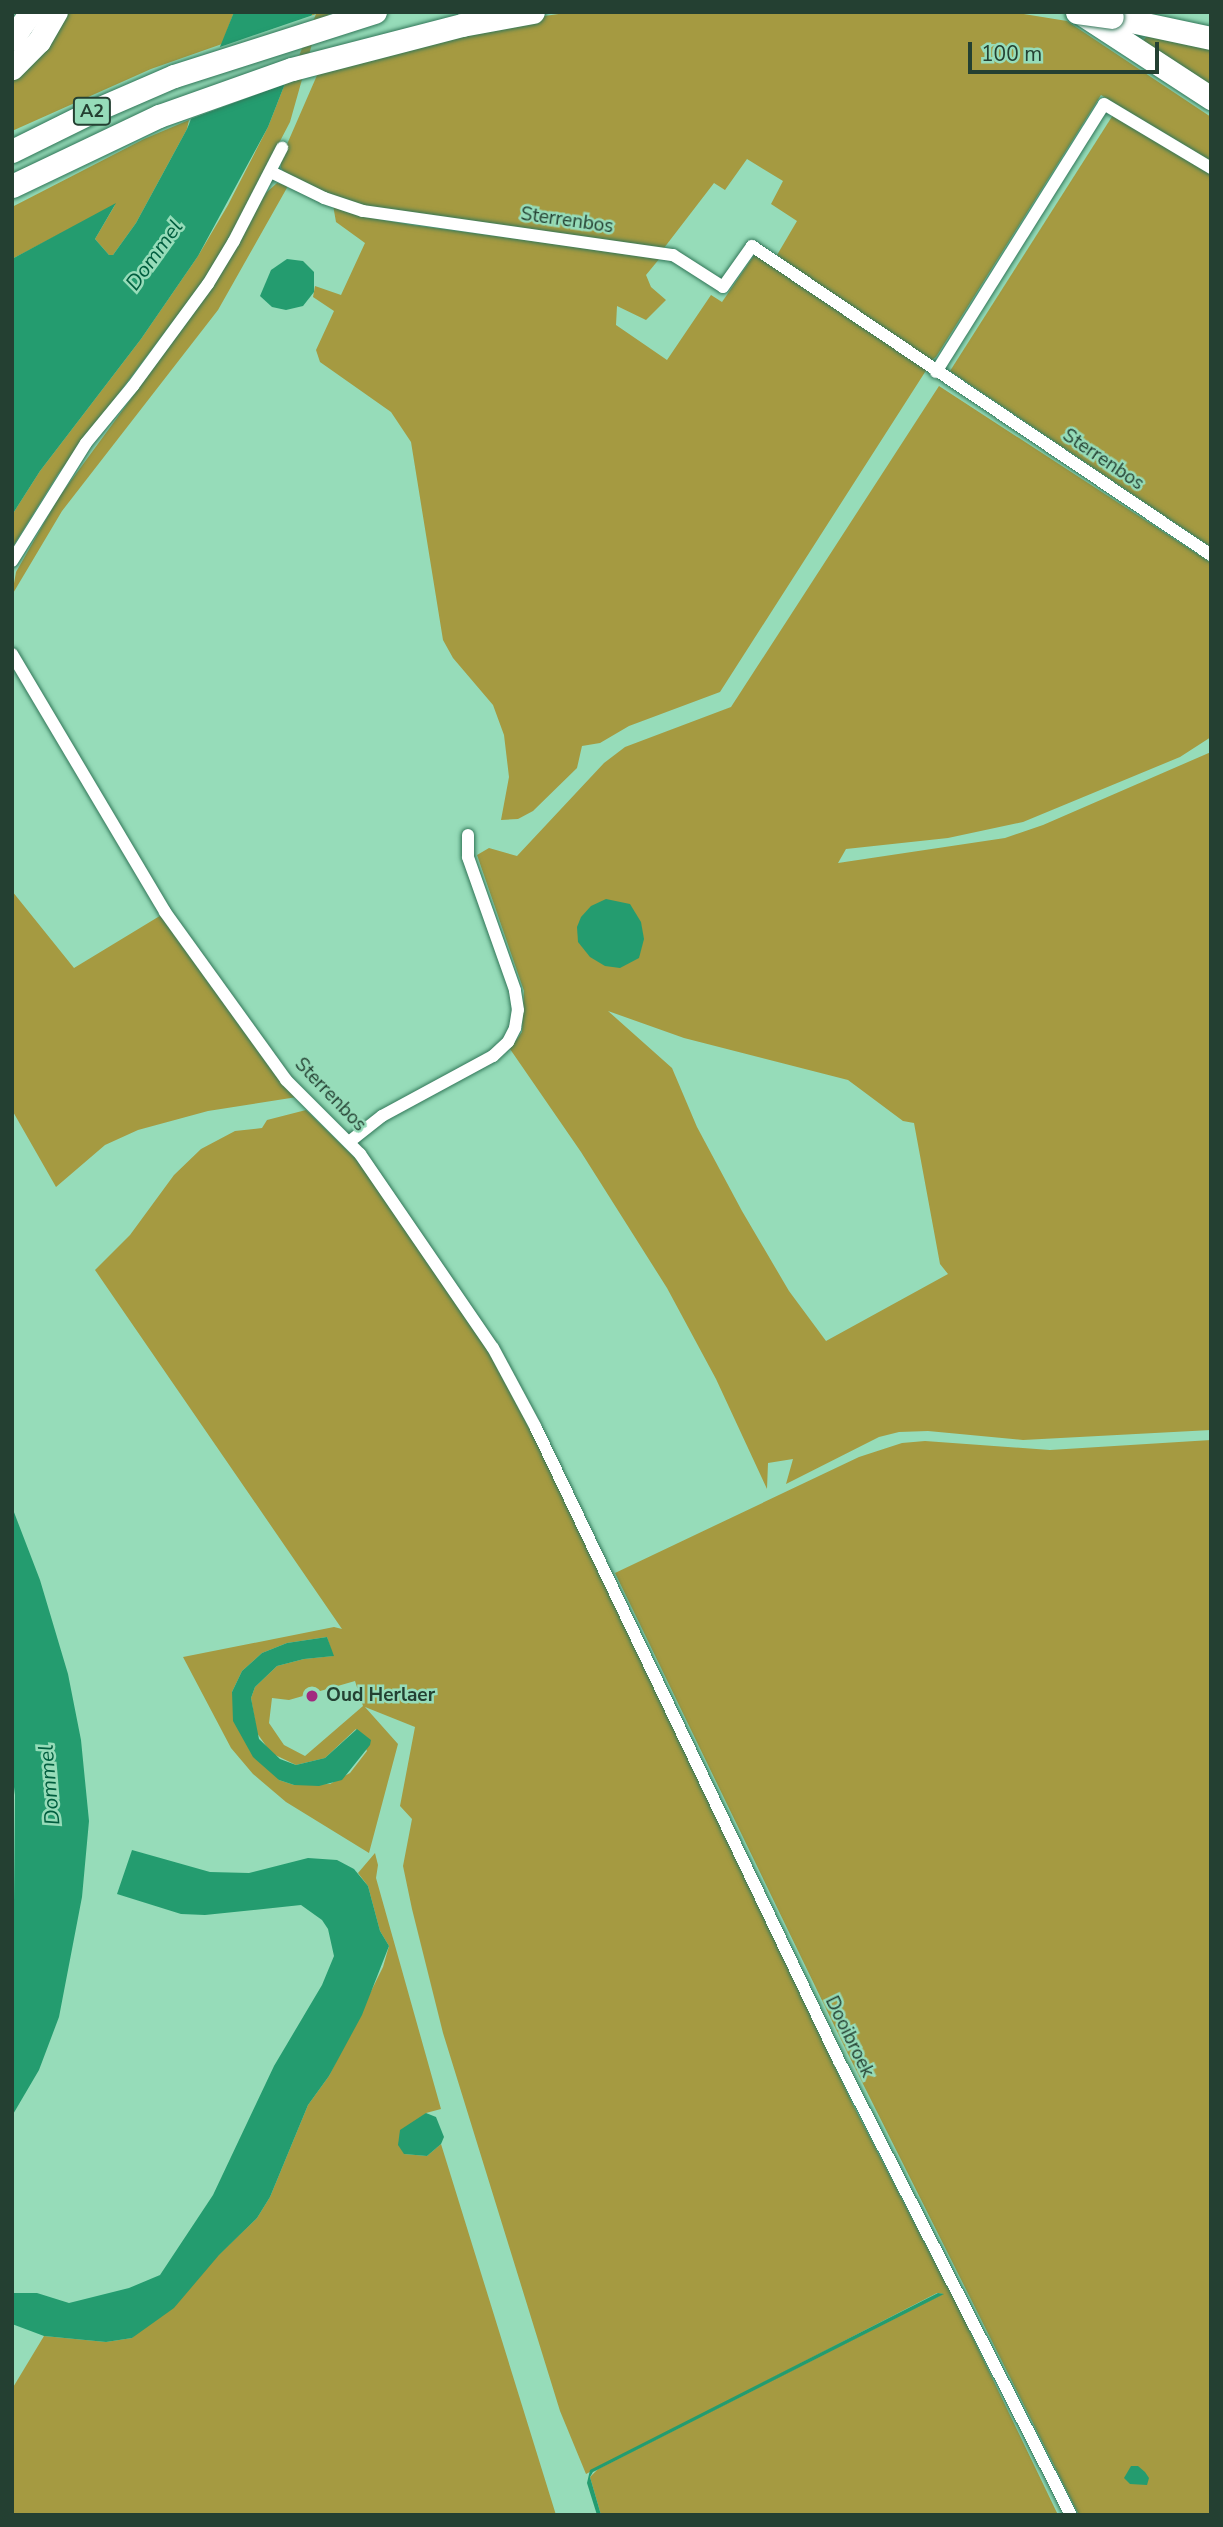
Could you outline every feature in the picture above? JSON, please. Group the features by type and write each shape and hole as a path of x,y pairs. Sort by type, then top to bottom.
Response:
{"highway":[{"path":"12,40 32,12"},
{"path":"12,68 39,41 56,12"},
{"name":"A2","path":"12,186 159,116 341,54 462,25 533,12"},
{"path":"1078,12 1211,38"},
{"path":"1078,12 1211,98"},
{"name":"A2","path":"12,151 93,111 174,76 365,15"}],"street":[{"path":"936,372 1104,104 1211,168"},
{"path":"12,561 86,443 187,315 234,241 282,148"},
{"name":"Sterrenbos","path":"271,172 324,198 363,211 673,255 723,287 752,246 1211,555"},
{"name":"Sterrenbos","path":"12,654 165,912 286,1080 349,1142 494,1348 604,1571"},
{"path":"349,1142 382,1116 493,1056 508,1042 515,1028 518,1010 515,990 468,857 468,835"},
{"name":"Dooibroek","path":"604,1571 839,2061 1071,2515"}],"shaded area":[{"path":"63,12 234,12 222,44 151,69 12,131 12,73"},
{"path":"313,12 330,12 312,44 290,122 230,237 204,280 58,474 12,548 12,515 40,471 141,339 198,256 228,205 268,127"},
{"path":"573,12 1011,12 1067,21 1211,117 1211,161 1101,95 936,357 929,362 777,255 797,221 771,204 783,181 747,159 725,190 714,183 664,248 404,213 350,203 288,177 281,168 281,158 318,73 537,17"},
{"path":"1149,33 1211,45 1211,86 1143,41"},
{"path":"1113,115 1211,174 1211,547 950,371"},
{"path":"189,120 187,129 136,223 113,255 109,255 95,239 115,205 12,259 12,207 144,139"},
{"path":"277,183 288,186 218,310 62,511 12,595 16,572 59,497 191,317 256,208"},
{"path":"333,205 377,219 412,225 660,258 646,275 651,287 666,300 646,320 617,306 616,325 667,360 711,295 722,302 755,254 927,369 720,692 629,726 600,743 582,746 577,768 533,811 518,819 501,820 509,777 504,735 493,705 453,658 443,640 411,442 391,412 320,362 316,350 334,311 313,297 315,286 341,295 365,243 336,222"},
{"path":"939,386 1211,563 1211,737 1180,757 1023,822 948,838 846,849 838,863 1005,838 1043,825 1211,752 1211,1430 1023,1440 928,1431 899,1432 879,1437 786,1484 793,1459 768,1463 767,1489 716,1379 667,1288 581,1152 510,1049 522,1032 524,991 477,855 489,848 517,856 604,763 625,747 731,707","holes":["608,1011 684,1038 848,1080 903,1121 914,1123 940,1264 948,1274 826,1341 789,1291 742,1211 697,1127 672,1068"]},
{"path":"12,891 74,968 163,914 297,1097 208,1111 138,1130 105,1145 56,1187 12,1110"},
{"path":"306,1110 356,1159 505,1373 853,2105 960,2311 1058,2515 601,2515 590,2477 598,2469 943,2294 937,2293 586,2474 560,2411 443,2033 412,1909 403,1866 412,1819 400,1806 415,1727 365,1707 398,1744 369,1853 286,1802 253,1774 231,1748 183,1657 334,1627 342,1629 95,1270 130,1235 174,1175 201,1149 235,1131 262,1128 267,1120","holes":["327,1637 333,1656 304,1659 277,1666 255,1687 251,1698 257,1733 271,1753 296,1765 325,1758 356,1729 367,1751 350,1773 330,1784 294,1785 279,1780 232,1692 242,1671 262,1653 287,1643","355,1681 363,1706 305,1756 284,1745 269,1723 272,1698 289,1700"]},
{"path":"1211,1440 1211,2515 1079,2515 848,2054 615,1573 859,1457 902,1443 925,1441 1050,1450"},
{"path":"375,1853 378,1865 376,1878 441,2109 426,2113 404,2154 427,2156 441,2144 556,2515 12,2515 12,2389 44,2336 106,2342 132,2338 257,2218 270,2197 308,2105 329,2076 383,1967 389,1946 380,1931 368,1886 358,1873"}],"water":[{"name":"Dommel","path":"234,12 313,12 268,127 198,256 141,339 40,471 12,515 12,259 116,203 95,239 109,255 113,255 136,223 187,129"},
{"path":"287,259 303,261 314,272 314,292 303,306 286,310 272,307 260,296 271,270"},
{"path":"606,899 630,904 641,922 644,939 639,958 620,968 605,966 590,957 578,942 577,927 581,917 591,906"},
{"name":"Dommel","path":"12,1507 40,1580 68,1674 81,1740 89,1821 82,1897 59,2017 39,2070 12,2116 15,1795 12,1771"},
{"path":"327,1637 334,1656 304,1659 277,1666 255,1687 251,1698 259,1739 280,1759 296,1765 325,1758 357,1729 371,1740 370,1745 342,1780 319,1786 294,1785 279,1780 253,1757 233,1721 232,1692 242,1671 262,1653 287,1643"},
{"path":"132,1850 210,1872 249,1873 308,1858 337,1860 354,1869 368,1886 380,1931 389,1946 362,2015 329,2076 308,2105 270,2197 257,2218 219,2255 174,2308 132,2338 106,2342 44,2336 12,2324 12,2293 37,2293 69,2303 129,2288 160,2275 213,2195 274,2066 322,1985 334,1956 328,1929 322,1920 301,1905 205,1915 181,1914 117,1894"},
{"path":"426,2113 436,2117 444,2137 441,2144 427,2156 404,2154 398,2145 400,2130"},
{"path":"938,2293 944,2294 593,2472 590,2477 601,2515 597,2515 587,2483 590,2470"},
{"path":"1131,2466 1138,2466 1145,2472 1149,2478 1147,2485 1130,2484 1124,2478"}],"pier":[{"path":"316,14 288,83 185,121 217,48"}],"place":[{"name":"Oud Herlaer","path":"312,1696"}]}
